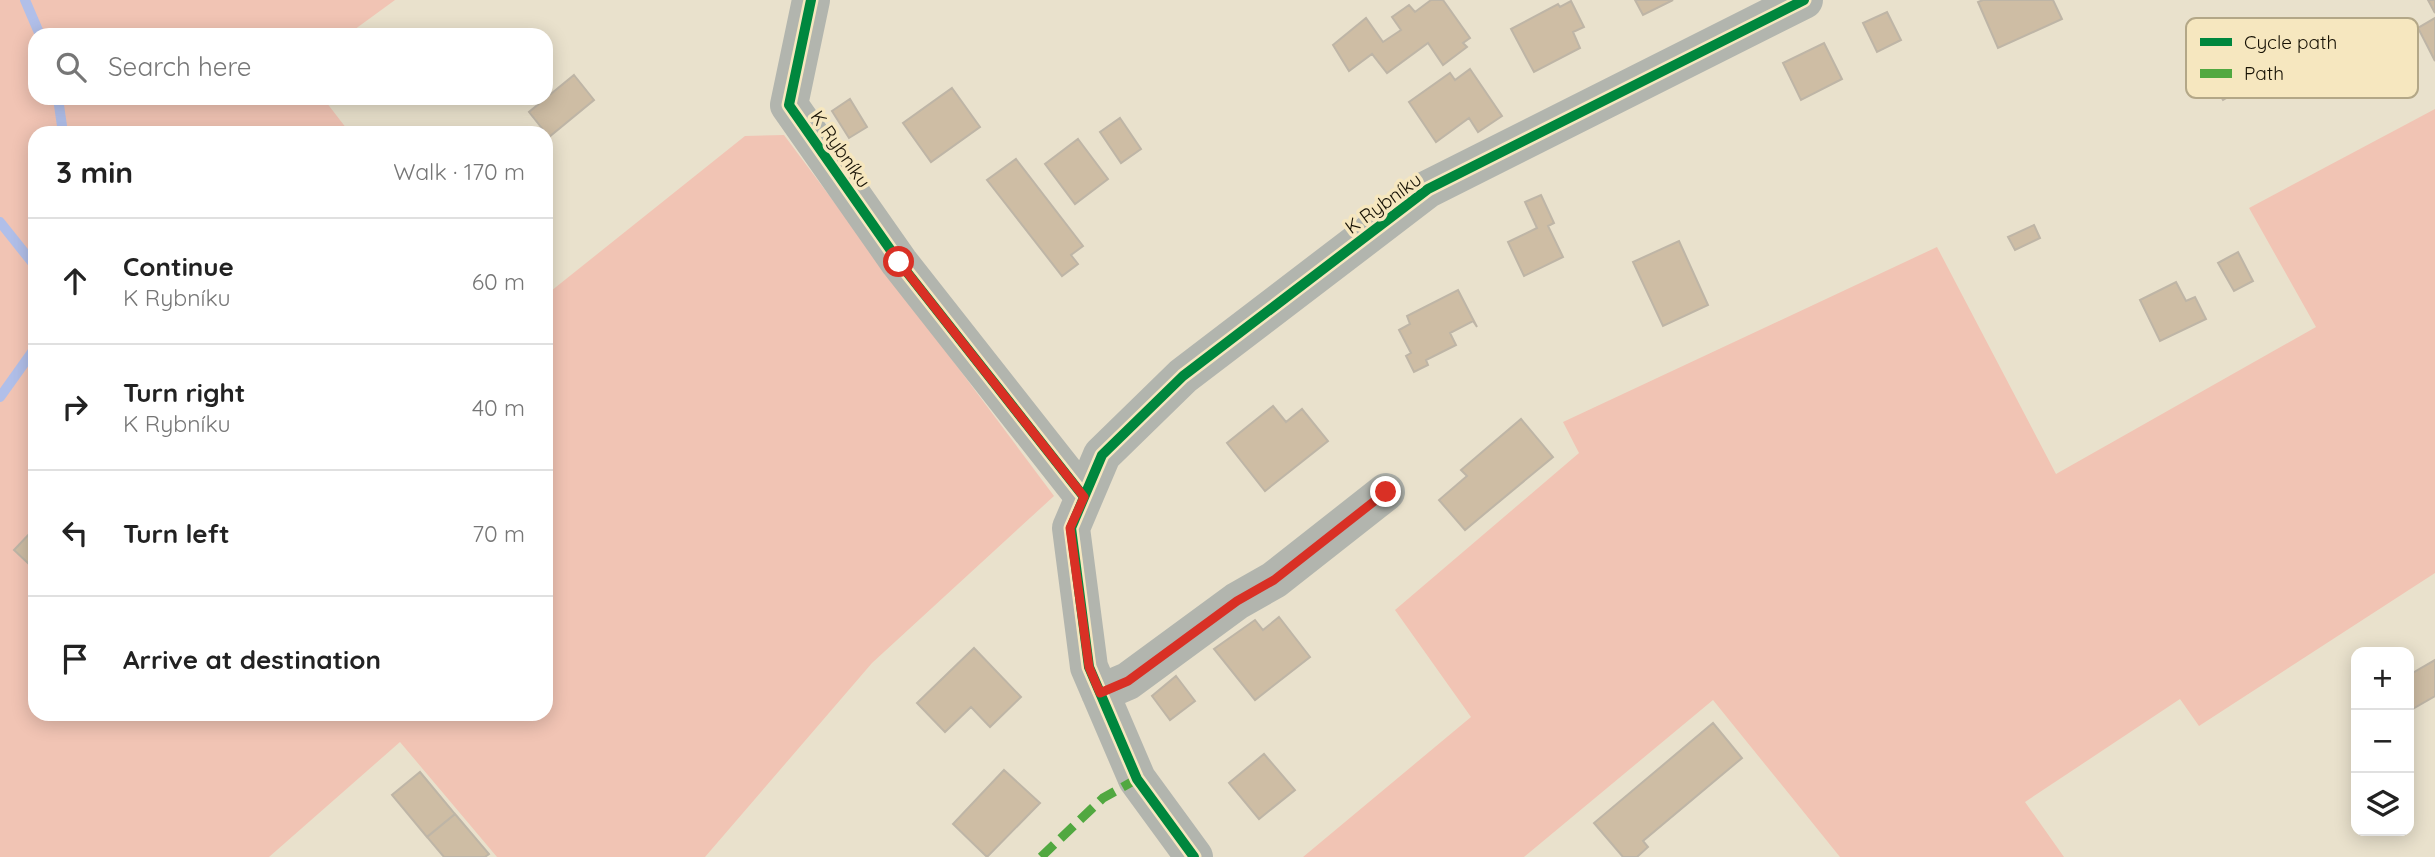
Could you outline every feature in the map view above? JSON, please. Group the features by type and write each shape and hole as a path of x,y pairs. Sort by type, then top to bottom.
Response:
{"street":[{"name":"K Rybníku","path":"811,0 789,105 899,262 1084,497"},
{"name":"K Rybníku","path":"1194,857 1137,779 1089,667 1070,528 1102,455 1183,376 1428,190 1804,0"},
{"path":"1100,693 1128,681 1237,601 1274,580 1386,492"}],"shaded area":[{"path":"0,0 395,0 357,28 28,28 28,105 328,105 345,126 28,126 28,721 553,721 553,289 745,136 784,135 1054,496 872,663 705,857 497,857 400,742 269,857 0,857"},
{"path":"2435,109 2435,573 2199,726 2180,699 2025,802 2064,857 1840,857 1713,700 1524,857 1303,857 1471,717 1395,610 1579,453 1563,422 1937,247 2056,474 2316,327 2249,208"}],"building":[{"path":"1431,0 1443,0 1470,38 1463,43 1467,47 1443,65 1428,43 1387,73 1372,54 1349,71 1333,45 1366,18 1383,42 1401,30 1392,17 1409,5 1415,12"},
{"path":"1635,0 1673,0 1643,15"},
{"path":"2053,0 2062,19 1998,48 1978,2"},
{"path":"2428,0 2435,0 2435,13"},
{"path":"1571,1 1584,27 1573,32 1580,48 1534,72 1511,29 1558,4 1560,7"},
{"path":"1887,12 1901,40 1877,52 1863,23"},
{"path":"2435,18 2435,61 2418,28"},
{"path":"1824,43 1842,79 1801,100 1783,63"},
{"path":"1470,69 1502,116 1478,132 1469,118 1436,142 1409,102 1450,73 1455,80"},
{"path":"574,75 594,100 553,134 553,126 540,126 529,112 538,105 553,105 553,92"},
{"path":"952,88 980,127 931,162 903,123"},
{"path":"850,99 867,127 849,138 832,111"},
{"path":"1120,118 1141,149 1121,163 1100,132"},
{"path":"1078,139 1108,179 1075,204 1045,164"},
{"path":"1016,159 1083,246 1071,255 1078,264 1062,276 987,180"},
{"path":"1541,195 1554,223 1548,226 1563,257 1524,276 1508,242 1537,228 1525,202"},
{"path":"2034,225 2040,238 2015,250 2008,237"},
{"path":"1679,241 1708,305 1663,326 1633,262"},
{"path":"2238,252 2253,281 2234,291 2218,263"},
{"path":"2176,282 2186,301 2195,297 2206,319 2160,341 2140,300"},
{"path":"1458,290 1477,327 1473,321 1450,333 1456,345 1426,360 1428,365 1414,372 1406,356 1411,353 1399,330 1410,324 1407,316"},
{"path":"1273,406 1286,422 1302,409 1328,441 1265,491 1227,443"},
{"path":"1521,419 1553,457 1465,530 1439,500 1467,476 1461,470"},
{"path":"28,535 28,563 14,550"},
{"path":"1279,617 1310,657 1255,700 1214,649 1255,620 1263,630"},
{"path":"974,648 1021,697 990,727 971,707 945,732 917,703"},
{"path":"2435,660 2435,696 2414,708 2414,672"},
{"path":"1176,676 1195,701 1170,720 1152,696"},
{"path":"1713,723 1742,758 1643,841 1648,847 1637,857 1623,857 1594,823"},
{"path":"1264,754 1295,790 1259,819 1229,783"},
{"path":"1004,770 1040,803 987,857 953,824"},
{"path":"420,772 455,814 427,837 392,795"},
{"path":"455,814 489,854 485,857 444,857 427,837"}],"waterway":[{"path":"25,0 37,28"},
{"path":"59,105 62,126"},
{"path":"0,222 28,257"},
{"path":"0,397 28,358"}],"marked path":[{"path":"1041,857 1103,798 1137,779"}],"cycle path":[{"path":"811,0 789,105 899,262 1084,497"},
{"path":"1194,857 1137,779 1089,667 1071,528 1102,455 1183,376 1428,189 1804,0"}],"route":[{"path":"899,262 1084,497 1070,528 1089,667 1100,693 1128,681 1237,601 1274,580 1386,492"}]}
